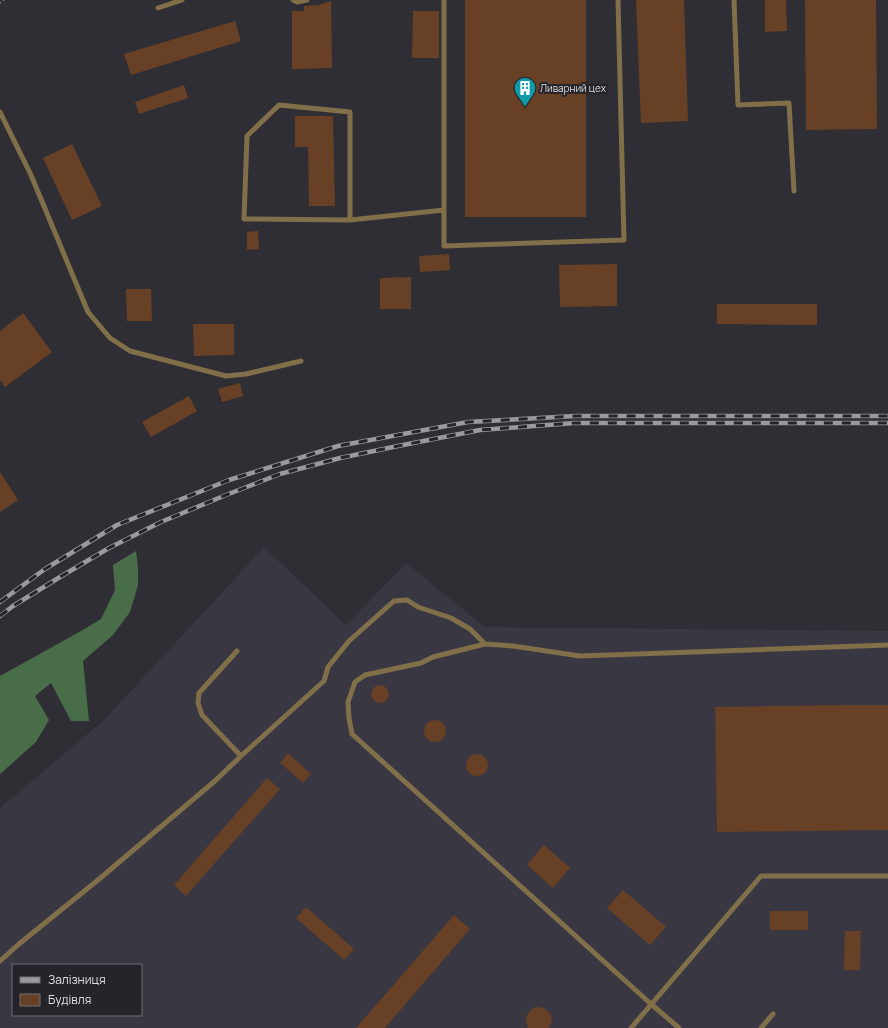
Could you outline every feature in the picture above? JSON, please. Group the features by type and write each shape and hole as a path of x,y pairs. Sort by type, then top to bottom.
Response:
{"lane":[{"path":"158,8 182,0"},
{"path":"293,0 297,2 307,0"},
{"path":"444,0 444,246 624,240 618,0"},
{"path":"734,0 738,105 789,102 794,191"},
{"path":"350,220 350,112 279,105 247,136 244,218 350,220 444,210"},
{"path":"0,112 31,175 88,312 110,338 130,351 226,376 246,374 301,361"},
{"path":"0,961 216,780 324,681 328,667 349,641 394,601 407,600 418,607 451,618 470,629 485,644"},
{"path":"679,1028 352,734 348,702 355,682 365,675 421,663 433,657 485,644 513,646 580,656 888,646"},
{"path":"237,651 199,693 198,703 202,715 241,756"},
{"path":"631,1028 761,876 888,876"},
{"path":"761,1028 773,1014"}],"path":[{"path":"0,3 4,0"}],"shaded area":[{"path":"264,547 346,625 406,563 485,627 888,631 888,1028 0,1028 0,808 104,720"}],"green space":[{"path":"136,551 138,585 130,612 113,635 83,661 89,721 71,721 51,683 35,696 49,720 36,742 0,774 0,676 101,619 115,590 113,565"}],"building":[{"name":"Ливарний цех","path":"465,0 586,0 586,217 465,217"},
{"path":"636,0 684,0 688,121 641,123"},
{"path":"765,0 786,0 787,31 765,32"},
{"path":"805,0 876,0 877,129 806,130"},
{"path":"331,1 332,68 292,69 292,11 304,11 304,6 319,5"},
{"path":"413,11 439,11 439,58 412,58"},
{"path":"235,21 241,41 131,75 124,54"},
{"path":"184,85 188,98 139,114 135,102"},
{"path":"295,116 333,116 335,206 309,206 308,147 295,147"},
{"path":"72,144 102,206 72,220 43,158"},
{"path":"258,231 259,249 247,250 247,232"},
{"path":"449,254 450,270 420,272 419,256"},
{"path":"617,264 617,306 560,307 559,265"},
{"path":"411,277 411,309 380,309 380,278"},
{"path":"126,289 151,289 152,321 127,321"},
{"path":"717,304 817,304 817,325 717,324"},
{"path":"23,313 52,352 5,387 0,380 0,331"},
{"path":"193,324 234,324 234,355 194,356"},
{"path":"240,383 243,396 222,402 218,389"},
{"path":"189,396 197,411 151,437 142,422"},
{"path":"0,472 18,500 0,512"},
{"path":"380,685 384,686 388,690 388,698 384,702 380,703 376,702 372,698 371,694 372,690 376,686"},
{"path":"888,705 888,830 717,832 715,707"},
{"path":"431,720 439,720 446,727 446,735 439,742 431,742 424,735 424,727"},
{"path":"288,753 311,774 303,783 280,763"},
{"path":"473,754 481,754 488,761 488,769 481,776 473,776 466,769 466,761"},
{"path":"267,778 280,789 186,896 174,885"},
{"path":"544,845 570,868 553,888 527,865"},
{"path":"623,890 666,927 650,945 607,908"},
{"path":"306,907 354,949 344,960 296,918"},
{"path":"770,911 808,911 808,930 770,930"},
{"path":"454,915 470,929 385,1028 356,1028"},
{"path":"845,931 861,931 860,970 844,970"},
{"path":"536,1007 544,1008 550,1013 552,1021 549,1028 528,1028 526,1020 527,1015"}],"railway":[{"path":"0,602 45,569 117,525 229,480 338,446 468,422 575,416 888,416"},
{"path":"0,616 13,606 109,548 161,522 280,474 340,458 480,430 574,423 888,423"}],"place":[{"name":"Ливарний цех","path":"525,108"}]}
